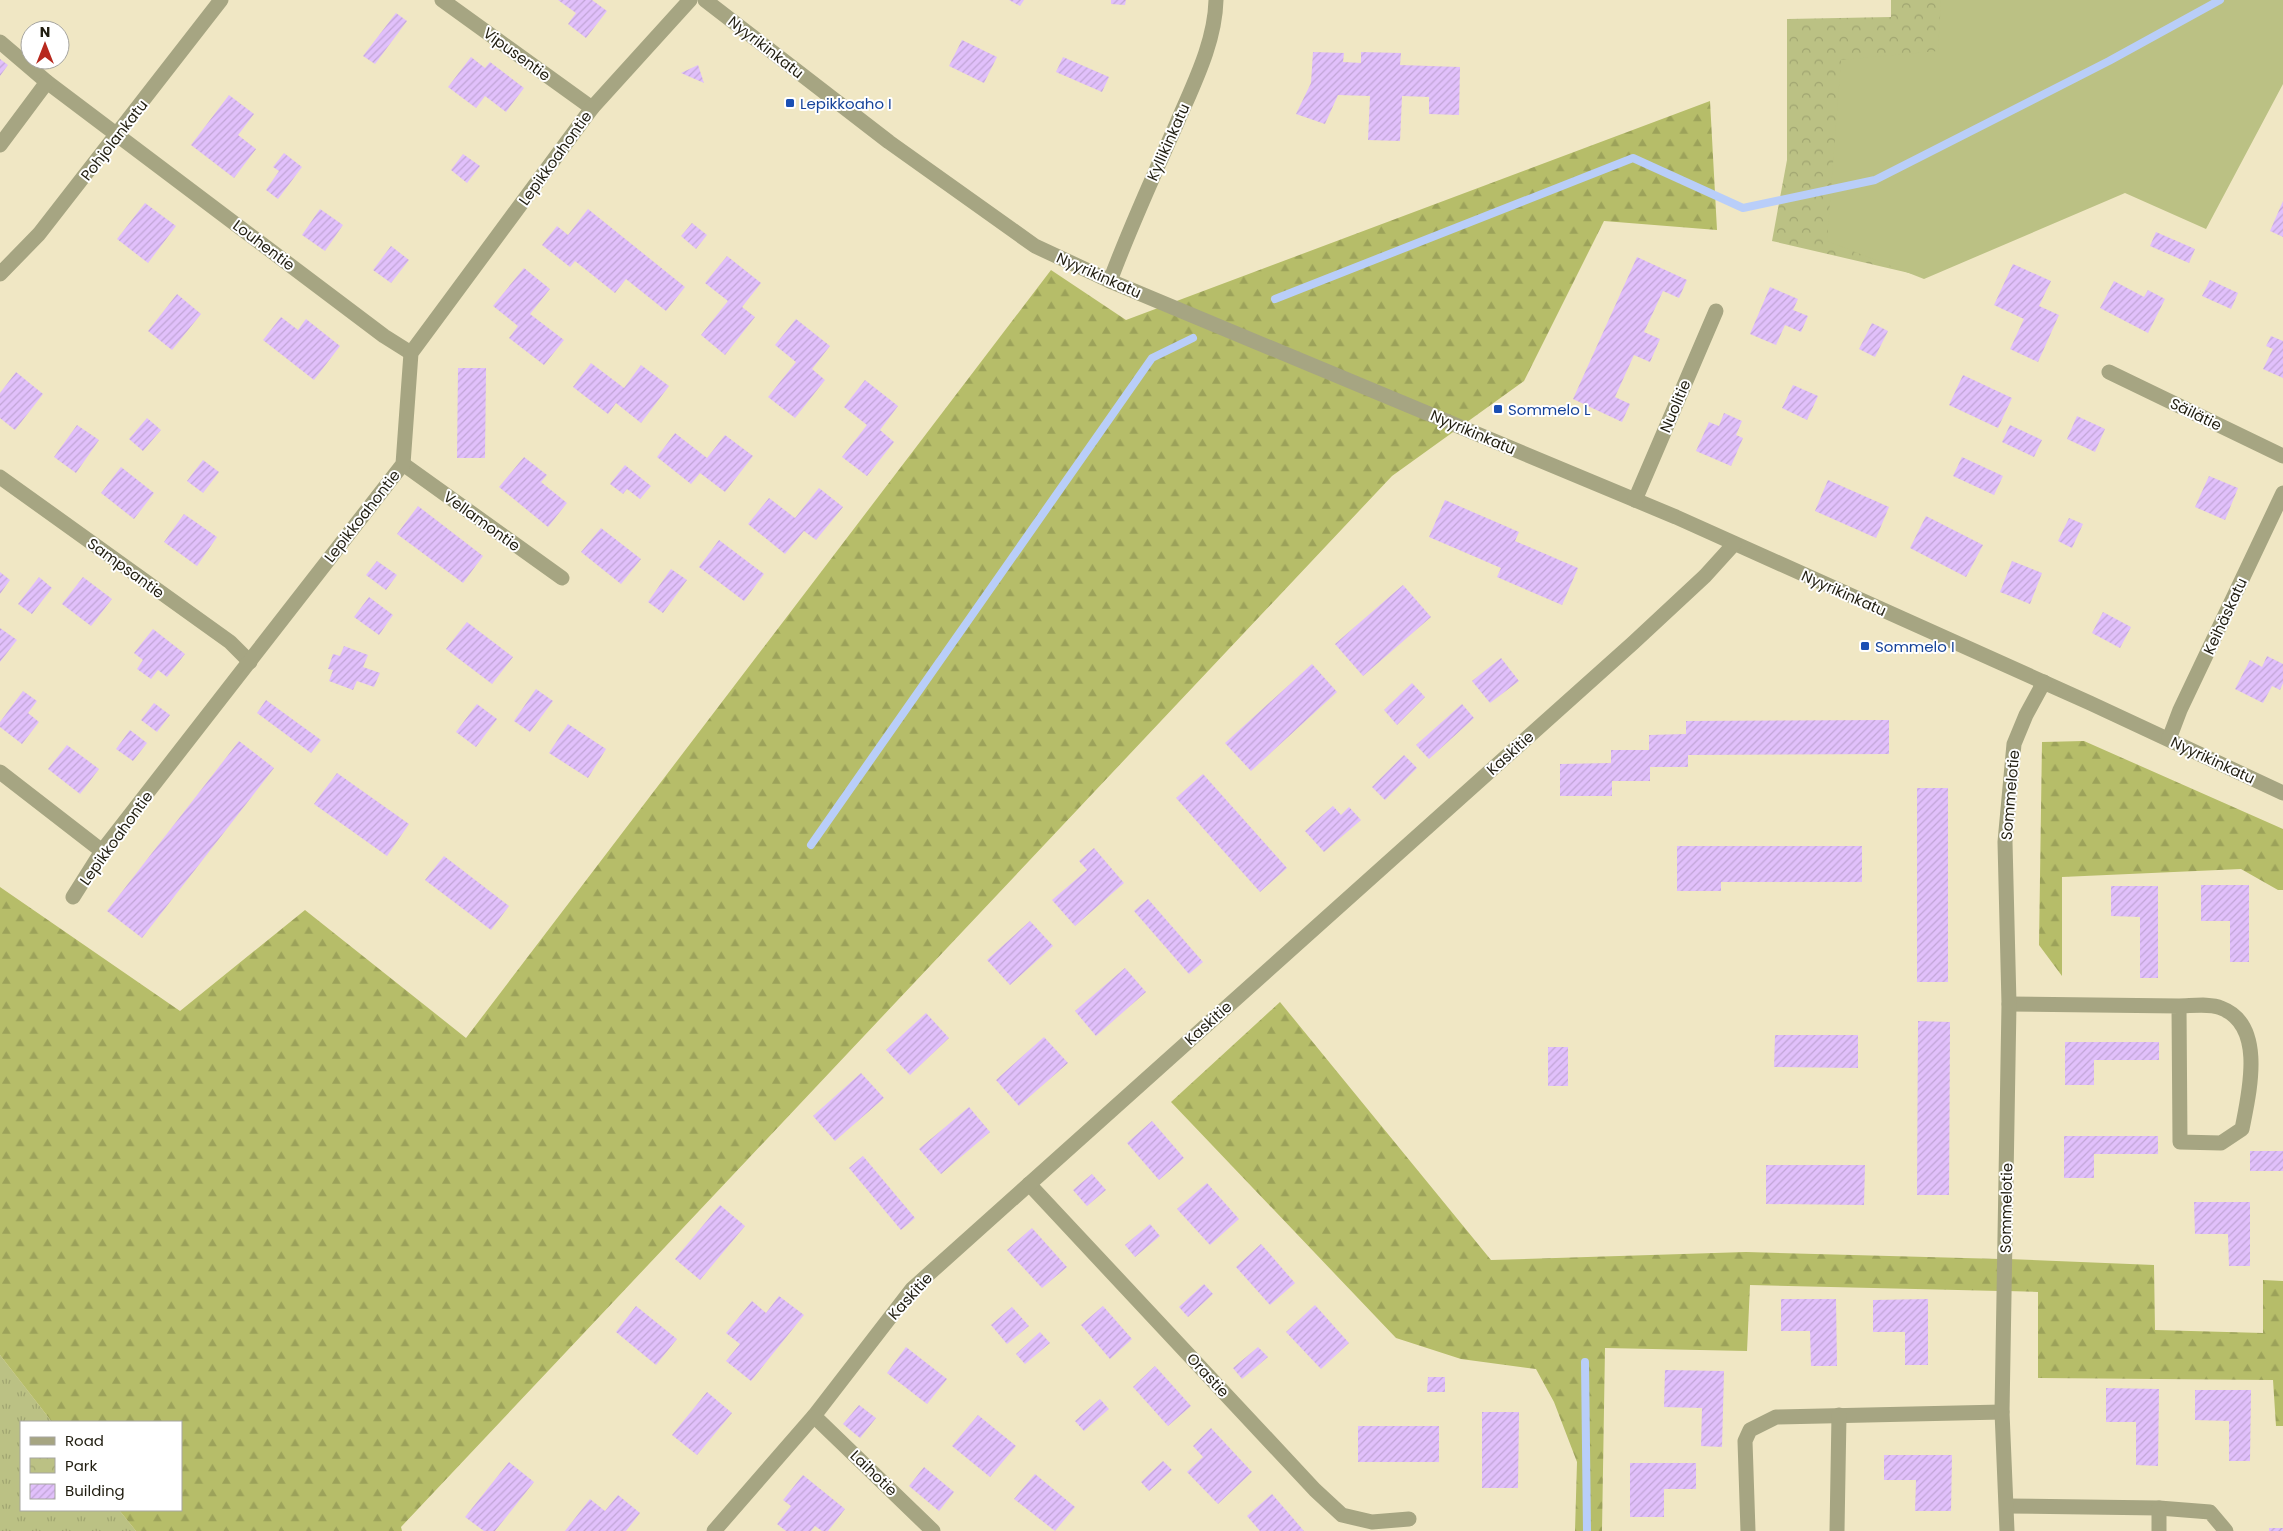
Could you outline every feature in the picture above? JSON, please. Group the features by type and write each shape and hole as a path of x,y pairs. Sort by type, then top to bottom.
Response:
{"street":[{"name":"Pohjolankatu","path":"0,274 39,234 220,0"},
{"name":"Vipusentie","path":"442,0 592,108"},
{"name":"Lepikkoahontie","path":"74,897 102,851 403,464 411,353 592,108 690,0"},
{"name":"Nyyrikinkatu","path":"705,0 889,142 1035,246 1110,281 1635,500 2044,682 2283,793"},
{"name":"Kyllikinkatu","path":"1110,281 1208,45 1216,0"},
{"name":"Louhentie","path":"0,42 47,82 117,135 384,336 411,353"},
{"path":"0,145 47,82"},
{"name":"Nuolitie","path":"1635,500 1716,312"},
{"name":"Säilätie","path":"2109,372 2283,456"},
{"name":"Vellamontie","path":"403,464 562,578"},
{"name":"Sampsantie","path":"0,477 230,642 250,662"},
{"name":"Keihäskatu","path":"2169,739 2180,710 2283,493"},
{"name":"Kaskitie","path":"714,1531 814,1416 912,1289 1634,642 1704,576 1734,544"},
{"name":"Sommelotie","path":"2007,1531 2002,1412 2009,1004 2005,842 2014,744 2044,682"},
{"path":"0,772 102,851"},
{"path":"2009,1004 2179,1006 2220,1007 2238,1017 2250,1045 2251,1080 2242,1129 2222,1143 2180,1142 2179,1006"},
{"name":"Orastie","path":"1030,1184 1315,1490 1342,1515 1372,1522 1409,1519"},
{"path":"1748,1531 1745,1440 1750,1430 1776,1417 2002,1412"},
{"path":"1837,1531 1839,1415"},
{"name":"Laihotie","path":"814,1416 933,1531"},
{"path":"2007,1506 2159,1508 2210,1512 2226,1531"},
{"path":"2159,1508 2159,1531"}],"green space":[{"path":"1891,0 2283,0 2126,186 1922,276 1772,241 1787,160 1787,19 1891,17"},
{"path":"1941,0 2283,0 2283,84 2206,229 2125,193 1924,279 1827,241 1841,60 1938,51"},
{"path":"1710,101 1717,230 1604,221 1524,381 1392,476 401,1527 402,1531 136,1531 120,1511 182,1511 182,1421 51,1421 0,1355 0,887 180,1011 305,910 466,1038 1051,270 1126,320"},
{"path":"2084,741 2283,829 2283,890 2278,890 2241,869 2062,877 2062,976 2039,945 2042,742"},
{"path":"1280,1002 1491,1260 1746,1252 2001,1259 2000,1291 1750,1285 1747,1351 1605,1348 1602,1531 1575,1531 1577,1462 1554,1402 1536,1369 1461,1359 1396,1338 1171,1102"},
{"path":"2008,1259 2154,1265 2155,1330 2263,1333 2263,1280 2283,1281 2283,1426 2276,1426 2273,1380 2038,1378 2038,1292 2007,1291"},
{"path":"0,1355 51,1421 20,1421 20,1511 120,1511 136,1531 0,1531"}],"building":[{"path":"558,0 592,0 607,11 586,38 568,24 576,13"},
{"path":"1009,0 1024,0 1020,6"},
{"path":"1111,0 1126,0 1125,5 1111,4"},
{"path":"396,13 407,21 375,64 363,56"},
{"path":"962,40 997,57 984,83 949,66"},
{"path":"1313,52 1344,53 1343,62 1361,63 1361,52 1401,53 1400,65 1460,67 1459,115 1429,114 1429,97 1402,96 1400,141 1368,140 1370,96 1338,95 1325,124 1296,114 1311,83"},
{"path":"471,57 485,68 490,62 524,88 506,112 485,96 476,108 448,87"},
{"path":"1063,57 1109,77 1102,92 1056,72"},
{"path":"0,59 8,65 0,76"},
{"path":"698,65 704,83 681,73"},
{"path":"229,95 254,114 238,135 256,149 234,178 191,145"},
{"path":"284,153 302,167 278,199 266,190 279,171 273,167"},
{"path":"463,154 480,166 467,183 451,170"},
{"path":"2283,201 2283,237 2270,231"},
{"path":"145,203 176,226 148,263 117,239"},
{"path":"320,209 343,225 325,251 302,235"},
{"path":"588,209 685,287 666,311 626,279 615,293 575,261 570,267 542,245 557,226 568,235"},
{"path":"692,223 707,235 696,249 681,236"},
{"path":"2156,232 2195,249 2189,263 2150,246"},
{"path":"391,246 409,260 391,283 373,270"},
{"path":"727,256 761,283 742,307 755,317 725,355 701,335 728,301 705,283"},
{"path":"1637,257 1687,280 1679,298 1663,291 1644,332 1660,339 1650,362 1634,355 1615,397 1630,404 1622,422 1573,399"},
{"path":"2013,264 2051,281 2039,306 2059,315 2038,362 2010,349 2024,319 1994,305"},
{"path":"524,268 550,289 530,314 564,340 544,365 509,338 518,326 493,306"},
{"path":"2210,280 2238,293 2231,309 2202,296"},
{"path":"2114,281 2144,297 2148,290 2165,299 2148,333 2100,308"},
{"path":"1770,287 1798,299 1793,310 1808,316 1801,332 1785,325 1776,345 1750,334"},
{"path":"177,294 201,314 172,350 148,331"},
{"path":"281,317 298,330 306,319 340,346 314,380 263,340"},
{"path":"796,319 830,346 812,369 825,380 795,418 768,397 796,362 775,345"},
{"path":"1872,323 1888,331 1875,357 1859,349"},
{"path":"2271,336 2283,341 2283,378 2263,369 2273,349 2266,346"},
{"path":"591,363 624,388 641,365 669,386 641,423 616,403 608,414 573,387"},
{"path":"458,368 486,368 485,458 457,458"},
{"path":"16,372 43,394 15,430 0,418 0,393"},
{"path":"1963,375 2012,398 1998,428 1949,405"},
{"path":"865,380 898,406 880,430 894,442 867,476 842,457 867,425 844,407"},
{"path":"1793,385 1818,396 1807,420 1782,408"},
{"path":"1724,413 1742,421 1736,435 1743,438 1731,466 1696,451 1709,422 1719,426"},
{"path":"2077,416 2105,429 2095,452 2067,439"},
{"path":"147,418 161,430 143,451 129,439"},
{"path":"77,425 99,440 76,473 54,457"},
{"path":"2010,425 2042,440 2034,457 2002,442"},
{"path":"675,433 707,458 725,435 753,456 725,492 700,473 691,484 657,457"},
{"path":"524,457 547,475 541,482 567,503 548,527 499,487"},
{"path":"1962,457 2003,476 1994,495 1953,476"},
{"path":"203,460 219,472 203,493 187,481"},
{"path":"625,465 651,486 640,499 627,489 623,494 610,484"},
{"path":"121,467 154,493 134,519 101,493"},
{"path":"2209,476 2238,488 2225,520 2195,507"},
{"path":"1828,480 1889,507 1876,538 1815,511"},
{"path":"819,488 843,507 816,540 804,531 785,554 748,524 769,498 795,518"},
{"path":"1445,500 1519,532 1515,541 1578,568 1562,605 1497,577 1501,568 1429,537"},
{"path":"418,506 483,556 463,583 397,534"},
{"path":"184,514 217,537 197,566 164,542"},
{"path":"1926,516 1983,545 1966,577 1910,548"},
{"path":"2069,518 2083,524 2072,548 2058,541"},
{"path":"601,528 641,559 621,584 581,552"},
{"path":"719,540 764,574 744,601 699,567"},
{"path":"377,561 397,575 386,590 366,575"},
{"path":"2012,561 2042,573 2030,604 2000,592"},
{"path":"671,569 687,580 663,613 648,602"},
{"path":"0,572 10,580 0,594"},
{"path":"39,577 52,588 32,614 18,604"},
{"path":"83,577 112,599 91,626 62,604"},
{"path":"1403,585 1431,617 1363,676 1335,644"},
{"path":"369,597 393,615 379,635 354,617"},
{"path":"2103,612 2131,627 2120,648 2092,633"},
{"path":"467,622 513,657 492,684 446,649"},
{"path":"0,628 17,640 0,662"},
{"path":"153,629 185,654 167,677 158,670 151,679 137,669 143,660 134,653"},
{"path":"344,646 368,655 363,667 380,673 374,687 357,681 353,690 329,681 333,670 328,669 333,654 340,656"},
{"path":"2267,656 2283,664 2283,683 2280,690 2272,686 2263,703 2235,689 2250,660 2262,667"},
{"path":"1501,658 1519,681 1490,703 1472,681"},
{"path":"1312,664 1337,692 1251,771 1225,743"},
{"path":"1412,683 1425,697 1397,725 1384,710"},
{"path":"536,689 553,701 530,732 514,721"},
{"path":"23,691 37,701 28,713 39,722 22,744 0,727 0,722"},
{"path":"266,700 321,740 311,753 257,713"},
{"path":"154,703 170,715 157,732 141,720"},
{"path":"477,704 497,719 476,747 456,732"},
{"path":"1462,704 1474,718 1429,759 1416,745"},
{"path":"1889,720 1889,754 1688,755 1688,767 1650,767 1650,781 1612,781 1612,796 1560,796 1560,764 1611,763 1611,750 1649,750 1649,735 1686,734 1686,721"},
{"path":"568,724 606,749 588,778 549,753"},
{"path":"130,730 147,743 133,761 116,749"},
{"path":"239,741 274,768 142,938 107,911"},
{"path":"67,745 99,769 80,794 48,769"},
{"path":"1404,755 1417,768 1385,800 1372,787"},
{"path":"337,773 409,824 387,856 314,804"},
{"path":"1203,774 1287,868 1260,892 1176,798"},
{"path":"1917,788 1948,788 1948,982 1917,982"},
{"path":"1333,806 1341,815 1349,807 1361,820 1324,852 1305,831"},
{"path":"1677,846 1862,846 1862,882 1721,882 1721,891 1677,891"},
{"path":"1094,848 1124,883 1075,926 1052,900 1087,870 1079,861"},
{"path":"444,856 509,906 491,930 425,880"},
{"path":"2201,885 2249,885 2249,962 2230,962 2230,921 2201,921"},
{"path":"2111,886 2158,886 2158,978 2140,978 2140,917 2111,916"},
{"path":"1148,899 1203,962 1189,974 1134,911"},
{"path":"1030,921 1053,946 1010,985 987,960"},
{"path":"1125,968 1146,992 1096,1036 1075,1011"},
{"path":"926,1013 949,1038 910,1075 886,1050"},
{"path":"1918,1021 1950,1022 1949,1195 1917,1195"},
{"path":"1775,1035 1858,1035 1858,1068 1774,1067"},
{"path":"1044,1037 1068,1063 1019,1106 996,1080"},
{"path":"2065,1042 2159,1042 2159,1060 2094,1060 2094,1085 2065,1085"},
{"path":"1548,1047 1568,1047 1568,1086 1548,1086"},
{"path":"861,1073 884,1098 835,1141 813,1116"},
{"path":"969,1107 990,1132 941,1174 919,1149"},
{"path":"1152,1121 1184,1158 1159,1180 1127,1143"},
{"path":"2064,1136 2158,1136 2158,1154 2094,1154 2094,1178 2064,1178"},
{"path":"2250,1151 2283,1151 2283,1171 2250,1171"},
{"path":"863,1156 915,1218 901,1230 849,1168"},
{"path":"1766,1165 1865,1165 1864,1205 1766,1204"},
{"path":"1092,1174 1106,1190 1087,1206 1073,1190"},
{"path":"1207,1183 1239,1219 1210,1245 1177,1209"},
{"path":"2194,1202 2250,1202 2250,1266 2229,1266 2228,1234 2195,1234"},
{"path":"720,1205 745,1226 700,1280 675,1259"},
{"path":"1150,1224 1160,1236 1135,1257 1125,1245"},
{"path":"1032,1228 1067,1267 1042,1288 1007,1250"},
{"path":"1261,1244 1295,1283 1270,1305 1236,1267"},
{"path":"1204,1284 1213,1294 1188,1317 1179,1307"},
{"path":"779,1296 804,1315 751,1381 726,1361 740,1344 726,1333 752,1301 766,1313"},
{"path":"1781,1299 1836,1299 1837,1366 1811,1366 1810,1331 1781,1331"},
{"path":"1928,1299 1928,1365 1905,1365 1905,1332 1873,1332 1873,1300"},
{"path":"1315,1305 1349,1343 1321,1369 1286,1332"},
{"path":"636,1306 677,1339 656,1365 616,1332"},
{"path":"1103,1306 1132,1339 1110,1359 1081,1325"},
{"path":"1012,1307 1029,1326 1007,1344 991,1325"},
{"path":"1040,1332 1050,1343 1025,1364 1016,1354"},
{"path":"906,1347 947,1379 927,1404 887,1373"},
{"path":"1258,1347 1268,1357 1242,1379 1233,1368"},
{"path":"1155,1366 1191,1406 1168,1426 1133,1387"},
{"path":"1665,1370 1724,1371 1722,1447 1701,1446 1702,1408 1664,1407"},
{"path":"1428,1377 1445,1377 1445,1392 1427,1392"},
{"path":"2106,1388 2159,1389 2158,1466 2136,1465 2136,1422 2106,1422"},
{"path":"2195,1390 2251,1390 2250,1461 2229,1461 2229,1421 2195,1420"},
{"path":"707,1392 732,1413 697,1455 672,1435"},
{"path":"1100,1399 1109,1409 1084,1431 1075,1421"},
{"path":"859,1405 876,1418 860,1438 843,1424"},
{"path":"1482,1412 1519,1412 1518,1488 1482,1488"},
{"path":"978,1415 1016,1446 990,1477 952,1446"},
{"path":"1358,1426 1439,1426 1439,1462 1358,1462"},
{"path":"1211,1428 1252,1472 1218,1504 1187,1472 1203,1457 1193,1446"},
{"path":"1884,1455 1952,1455 1951,1511 1915,1511 1916,1480 1884,1480"},
{"path":"1163,1461 1172,1470 1149,1491 1141,1482"},
{"path":"509,1462 534,1482 495,1531 484,1531 465,1517"},
{"path":"1630,1463 1696,1463 1696,1489 1664,1489 1664,1517 1630,1517"},
{"path":"924,1467 954,1492 939,1511 909,1486"},
{"path":"1035,1474 1075,1507 1055,1531 1014,1499"},
{"path":"803,1475 845,1509 828,1531 822,1531 815,1526 811,1531 786,1531 777,1524 791,1506 783,1500"},
{"path":"1272,1494 1304,1531 1260,1531 1247,1516"},
{"path":"618,1495 640,1513 626,1531 565,1531 590,1499 605,1511"},
{"path":"2269,1528 2283,1528 2283,1531 2269,1531"}],"waterway":[{"path":"1275,299 1633,158 1743,208 1875,180 2109,61 2220,0"},
{"path":"811,845 1152,358 1193,338"},
{"path":"1585,1362 1587,1531"}],"place":[{"name":"Lepikkoaho I","path":"790,103"},
{"name":"Sommelo L","path":"1498,409"},
{"name":"Sommelo I","path":"1865,646"}]}
